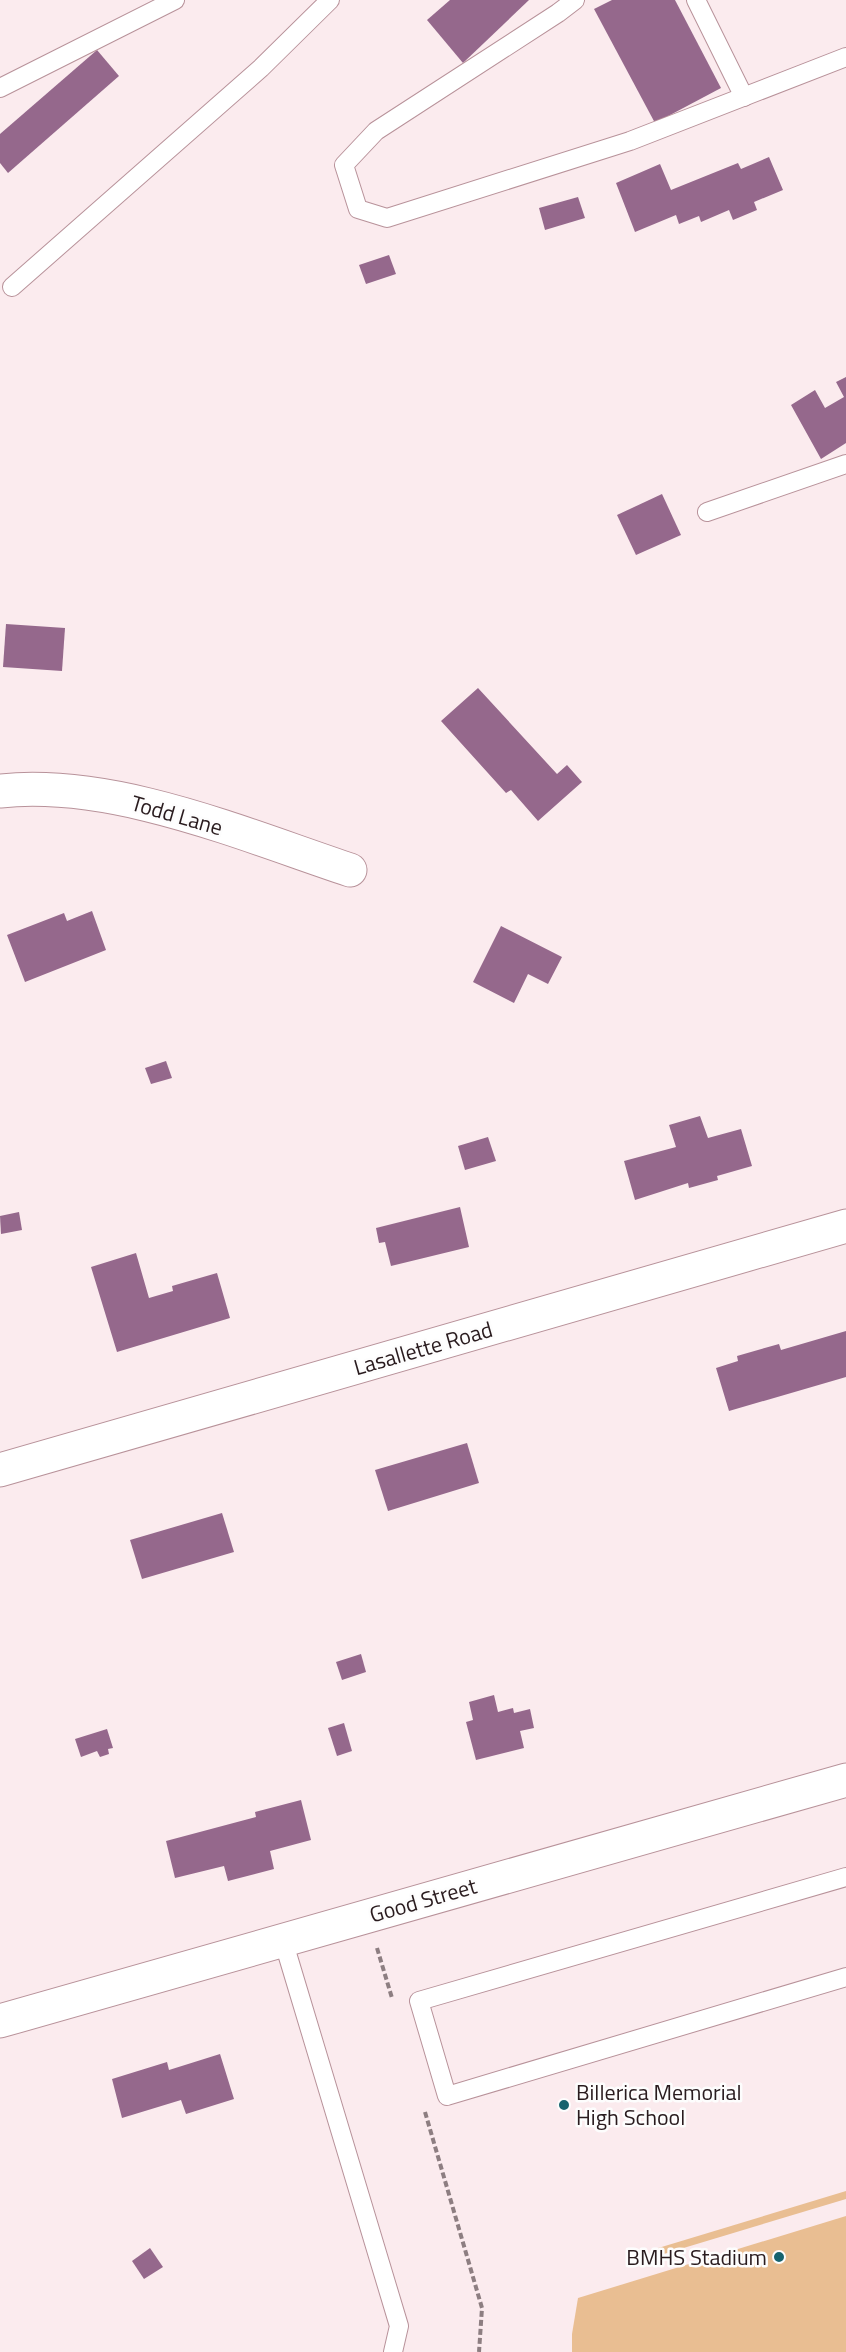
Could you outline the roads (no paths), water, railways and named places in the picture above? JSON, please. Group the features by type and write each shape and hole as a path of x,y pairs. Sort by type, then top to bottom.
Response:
{"street":[{"name":"Todd Lane","path":"0,791 82,793 131,801 172,812 350,870"},
{"name":"Lasallette Road","path":"0,1470 846,1226"},
{"name":"Good Street","path":"0,2021 846,1780"}],"lane":[{"path":"0,88 175,0"},
{"path":"12,287 261,68 330,0"},
{"path":"574,0 558,13 376,131 344,165 358,209 387,219 630,141 846,57"},
{"path":"696,0 744,97"},
{"path":"707,513 846,464"},
{"path":"846,1877 419,2001 447,2096 846,1977"},
{"path":"284,1940 399,2326 393,2352"}],"place":[{"name":"Billerica Memorial High School","path":"564,2105"},
{"name":"BMHS Stadium","path":"779,2257"}]}
